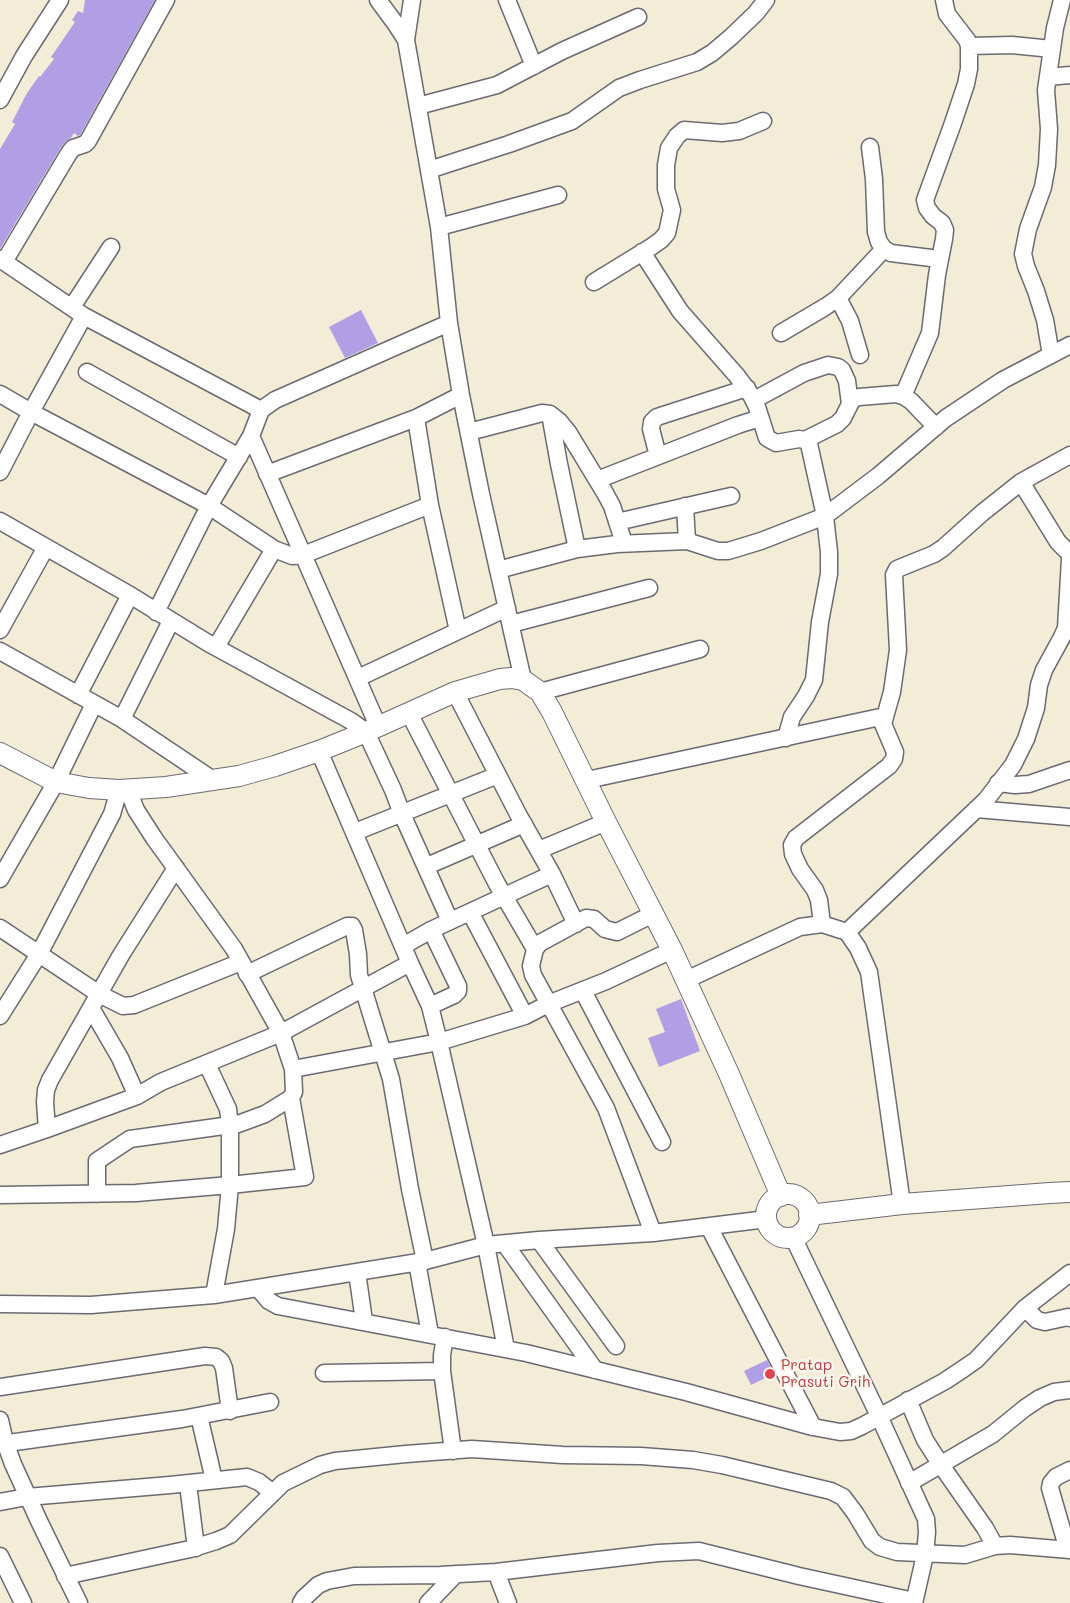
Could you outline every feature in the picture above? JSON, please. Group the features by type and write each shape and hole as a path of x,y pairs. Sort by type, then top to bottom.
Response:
{"main road":[{"path":"0,753 56,782 89,788 124,790 166,787 239,776 275,766 319,751 455,692 500,679 523,680 540,692 552,712 672,950 729,1074 780,1196"},
{"path":"809,1215 902,1204 1070,1192"},
{"path":"792,1194 806,1204 809,1215 807,1226 801,1234 794,1237 779,1236 768,1225 768,1208 772,1201 780,1196 792,1194"}],"street":[{"path":"0,100 24,56 60,0"},
{"path":"166,0 88,141 73,148 69,153 2,261 78,312 260,410"},
{"path":"378,0 396,23 406,40"},
{"path":"412,0 406,40 439,227 449,323 461,395 523,680"},
{"path":"507,0 534,66"},
{"path":"429,170 572,121 619,88 697,62 712,53 731,37 756,13 766,0"},
{"path":"903,396 930,333 939,259 945,230 942,223 927,208 925,200 966,84 969,69 969,46 967,40 947,14 944,0"},
{"path":"1051,355 1036,291 1023,254 1028,230 1043,187 1047,165 1049,129 1046,90 1052,49 1064,3"},
{"path":"418,106 497,85 562,51 638,17"},
{"path":"969,46 1012,45 1052,49"},
{"path":"1048,77 1070,74"},
{"path":"594,282 661,240 667,232 672,210 666,189 666,165 670,148 677,136 684,130 722,133 738,131 763,121"},
{"path":"870,147 874,179 876,232 879,242 891,253 939,259"},
{"path":"439,227 558,195"},
{"path":"0,472 111,246"},
{"path":"781,333 838,298 884,248"},
{"path":"642,252 680,311 750,394 764,433 771,441 776,443 799,439 805,440 837,424 843,418 850,404 859,397 896,394 903,396 911,401 936,427"},
{"path":"838,298 850,320 860,355"},
{"path":"156,612 209,506 251,436 260,410 275,400 449,323"},
{"path":"498,570 577,549 624,543 687,542 718,551 728,551 761,541 825,516 878,476 936,427 982,394 1070,345"},
{"path":"658,456 651,429 652,422 657,417 750,394 828,365 842,370 847,381 850,404"},
{"path":"87,372 238,457"},
{"path":"0,394 209,506 274,549 292,556 303,555 430,505"},
{"path":"267,474 416,418 461,395"},
{"path":"469,432 542,413 550,414 568,432 612,506 624,543"},
{"path":"550,414 577,549"},
{"path":"416,418 430,505 458,631"},
{"path":"597,480 760,418"},
{"path":"251,436 358,678 372,729 402,814 427,866 450,921"},
{"path":"786,738 792,717 814,680 820,622 829,574 829,552 825,516 809,444 805,440"},
{"path":"822,924 819,900 815,890 800,869 793,854 792,845 796,838 889,766 894,759 895,752 883,724 892,692 898,650 894,576 898,570 943,548 982,513 1022,482 1070,455"},
{"path":"1022,482 1058,542 1070,554"},
{"path":"617,522 731,496"},
{"path":"685,506 687,542"},
{"path":"0,521 130,595 171,622 351,721 372,729"},
{"path":"0,630 46,547"},
{"path":"216,647 274,549"},
{"path":"847,932 986,800 1012,764 1026,738 1036,708 1039,684 1044,670 1066,628 1070,559"},
{"path":"511,624 649,588"},
{"path":"78,695 130,595"},
{"path":"358,678 507,608"},
{"path":"122,719 171,622"},
{"path":"540,692 700,648"},
{"path":"0,651 122,719 213,780"},
{"path":"455,692 552,874 576,924"},
{"path":"0,878 56,782 94,704"},
{"path":"409,713 504,895 535,948"},
{"path":"587,780 885,716"},
{"path":"319,751 430,1006 486,1246 506,1349"},
{"path":"998,783 1029,784 1070,770"},
{"path":"354,832 498,775"},
{"path":"97,1194 97,1161 130,1139 230,1125 265,1114 291,1098 294,1092 293,1069 281,1033 234,949 176,868 124,790"},
{"path":"0,1016 39,954 124,790"},
{"path":"976,809 1070,817"},
{"path":"539,850 606,822"},
{"path":"427,866 524,824"},
{"path":"47,1129 45,1102 46,1090 50,1080 121,955 176,868"},
{"path":"403,946 431,930 552,874"},
{"path":"470,912 525,1016"},
{"path":"653,914 617,932 605,929 594,919 586,918 540,943 535,948 531,966 533,975 548,1004 606,1108 653,1233"},
{"path":"686,980 800,927 822,924 847,932 858,948 868,972 902,1204"},
{"path":"0,928 99,994 123,1006 134,1005 244,968 347,926 352,926 356,934 359,975 384,1052 390,1079 421,1261 442,1355 442,1371 453,1451"},
{"path":"430,1006 454,995 458,991 458,986 431,930"},
{"path":"293,1069 439,1042 525,1016 548,1004 583,991 672,950"},
{"path":"0,1145 137,1096 161,1082 281,1033 410,963"},
{"path":"583,991 662,1142"},
{"path":"91,1008 120,1058 137,1096"},
{"path":"207,1064 228,1109 230,1125 230,1186 226,1229 214,1295"},
{"path":"0,1195 136,1193 230,1186 305,1177 291,1098"},
{"path":"0,1304 91,1305 214,1295 421,1261 486,1246 539,1240 653,1233 767,1219"},
{"path":"709,1227 813,1427"},
{"path":"300,1603 318,1585 327,1581 354,1576 496,1572 658,1553 699,1551 799,1576 853,1596 914,1602 925,1555 926,1519 794,1237"},
{"path":"539,1240 616,1346"},
{"path":"505,1244 595,1370"},
{"path":"357,1272 364,1322"},
{"path":"258,1288 270,1301 278,1306 506,1349 686,1392 813,1427 840,1432 851,1431 945,1380 976,1360 1025,1308 1070,1273"},
{"path":"1025,1308 1037,1320 1045,1322 1070,1318"},
{"path":"0,1387 205,1356 216,1357 221,1361 224,1368 230,1411"},
{"path":"324,1373 442,1371"},
{"path":"909,1484 992,1434 1040,1398 1054,1392 1070,1390"},
{"path":"908,1400 920,1430 941,1466 985,1528 995,1546"},
{"path":"3,1443 199,1416 270,1402"},
{"path":"199,1416 214,1480"},
{"path":"0,1420 3,1443 79,1603"},
{"path":"65,1576 196,1548 216,1541 230,1535 283,1483 320,1464 335,1461 472,1449 693,1460 831,1491 843,1498 855,1512 872,1541 880,1547 897,1552 925,1555 965,1555 995,1546 1010,1545 1069,1550 1050,1488 1051,1482 1056,1477 1070,1470"},
{"path":"0,1502 27,1497 188,1484 247,1476 259,1482 273,1493"},
{"path":"188,1484 196,1548"},
{"path":"0,1556 23,1603"},
{"path":"496,1572 508,1603"},
{"path":"428,1603 456,1574"}],"building":[{"path":"85,0 155,0 80,135 78,136 74,133 61,147 0,249 0,149 15,124 12,122 27,93 54,59 51,57 75,22 72,20 78,11 83,13"},
{"path":"361,310 378,343 345,358 329,327"},
{"path":"681,999 700,1051 659,1067 648,1038 665,1032 656,1009"},
{"path":"767,1360 774,1374 751,1385 744,1371"}],"place":[{"name":"Pratap Prasuti Grih","path":"770,1374"}]}
